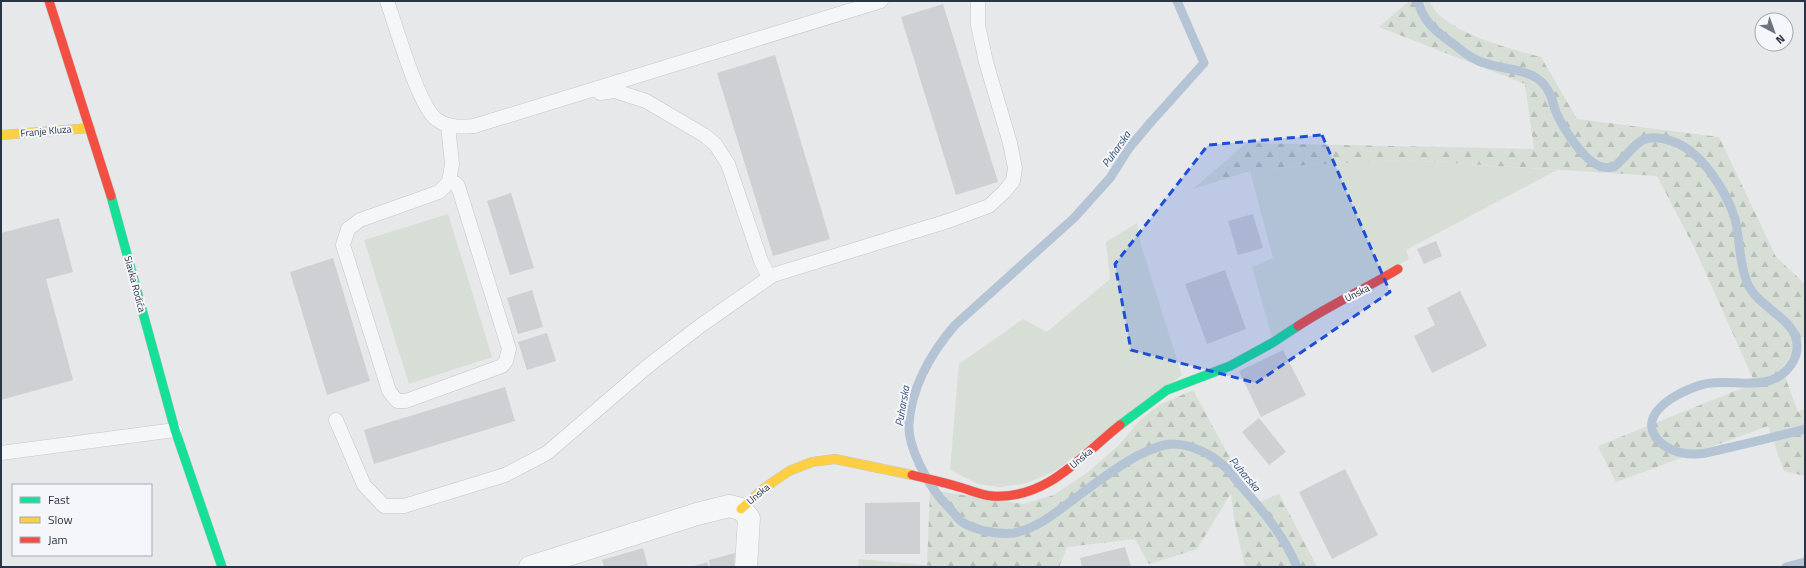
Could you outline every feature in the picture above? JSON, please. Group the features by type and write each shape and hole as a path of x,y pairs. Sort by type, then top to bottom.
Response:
{"street":[{"name":"Slavka Rodića","path":"50,1 107,180 176,430 222,567"},
{"name":"Franje Kluza","path":"1,135 90,128"},
{"name":"Unska","path":"741,510 762,489 784,475 812,462 835,459 953,484 990,496 1015,496 1044,486 1064,472 1118,426 1167,390 1236,363 1272,343 1324,309 1372,285 1398,269"},
{"name":"Unska","path":"530,567 697,514 729,506 741,510 749,518 746,567"}],"lane":[{"path":"387,1 418,90 427,109 436,119 448,125 459,128 474,126 881,1"},
{"path":"336,420 364,485 384,506 404,506 505,475 547,453 576,430 609,398 660,357 700,326 773,275 948,221 989,206 1013,181 1015,168 1010,143 986,62 978,26 978,1"},
{"path":"572,96 614,91 646,101 704,135 716,144 728,164 761,261 770,278"},
{"path":"448,125 452,164 449,182 439,192 360,220 348,229 343,245 389,391 397,401 406,402 502,366 506,361 509,349 458,186 455,183 449,182"},
{"path":"1,453 176,430"}],"highlighted area":[{"path":"1322,135 1390,292 1256,383 1131,350 1115,264 1208,145"}],"green space":[{"path":"1409,1 1429,1 1436,12 1448,22 1462,30 1496,44 1541,57 1577,119 1719,137 1776,257 1805,284 1805,335 1782,368 1798,412 1805,408 1805,476 1784,471 1768,426 1616,482 1598,446 1755,383 1694,247 1657,176 1403,160 1307,165 1250,171 1193,189 1246,143 1534,149 1525,84 1379,27"},
{"path":"1403,160 1557,170 1406,250 1409,259 1272,337 1252,267 1273,258 1250,171 1307,165"},
{"path":"448,214 492,357 409,384 364,240"},
{"path":"1137,223 1141,245 1182,375 1057,470 1027,483 1000,487 978,484 950,470 959,364 1023,319 1047,332 1110,279 1106,242"},
{"path":"1193,390 1255,504 1279,494 1317,567 1245,567 1234,519 1231,493 1197,549 1149,564 1135,539 1067,547 1059,567 934,567 927,565 930,490 1023,504 1054,495 1088,472 1119,445 1140,420 1159,405"},
{"path":"859,559 927,565 934,567 858,567"}],"building":[{"path":"943,4 998,182 956,195 901,17"},
{"path":"775,55 830,239 773,256 717,73"},
{"path":"511,193 534,268 510,275 487,201"},
{"path":"1253,214 1263,248 1238,255 1228,221"},
{"path":"59,218 73,272 46,279 73,380 1,400 1,233"},
{"path":"1436,241 1442,256 1424,264 1417,249"},
{"path":"333,258 370,381 327,395 290,272"},
{"path":"1225,270 1246,329 1207,344 1185,284"},
{"path":"532,290 543,327 518,334 507,298"},
{"path":"1460,291 1487,346 1432,373 1414,336 1435,325 1427,308"},
{"path":"547,333 556,361 527,370 518,342"},
{"path":"1283,350 1306,395 1261,417 1239,371"},
{"path":"505,387 515,421 374,464 364,430"},
{"path":"1259,418 1286,452 1269,465 1242,432"},
{"path":"1345,469 1378,535 1332,559 1299,492"},
{"path":"920,502 920,554 865,554 865,503"},
{"path":"1125,547 1131,567 1082,567 1080,558"},
{"path":"643,548 648,567 604,567 602,560"},
{"path":"735,553 734,567 710,567 709,560"},
{"path":"707,562 709,567 691,567"}],"waterway":[{"name":"Puharska","path":"1177,1 1204,63 1129,148 1110,178 1074,218 955,325 946,336 924,371 914,396 909,423 911,442 924,474 941,499 961,521 969,526 979,529 1003,533 1022,531 1044,521 1111,472 1137,456 1159,446 1180,444 1200,450 1213,457 1230,472 1272,524 1286,545 1297,567"},
{"path":"1418,1 1420,9 1432,27 1467,54 1483,63 1530,74 1544,84 1550,94 1559,119 1569,135 1581,152 1595,164 1602,167 1614,167 1641,141 1649,138 1666,139 1684,147 1694,154 1712,174 1726,197 1735,219 1742,267 1747,282 1759,299 1791,328 1796,337 1796,355 1790,366 1783,374 1774,379 1754,383 1711,383 1692,388 1681,393 1662,406 1655,414 1652,423 1653,432 1656,438 1665,446 1677,452 1699,454 1805,429"},
{"path":"1786,567 1805,562"}],"traffic: fast":[{"path":"111,196 175,430 222,567"},
{"path":"1120,425 1167,390 1230,366 1272,343 1298,326"}],"traffic: slow":[{"path":"1,135 90,128"},
{"path":"741,509 763,489 789,471 812,462 835,459 912,475"}],"traffic: jam":[{"path":"49,1 111,196"},
{"path":"1298,326 1398,269"},
{"path":"912,475 992,496 1012,495 1030,491 1062,474 1120,425"}]}
